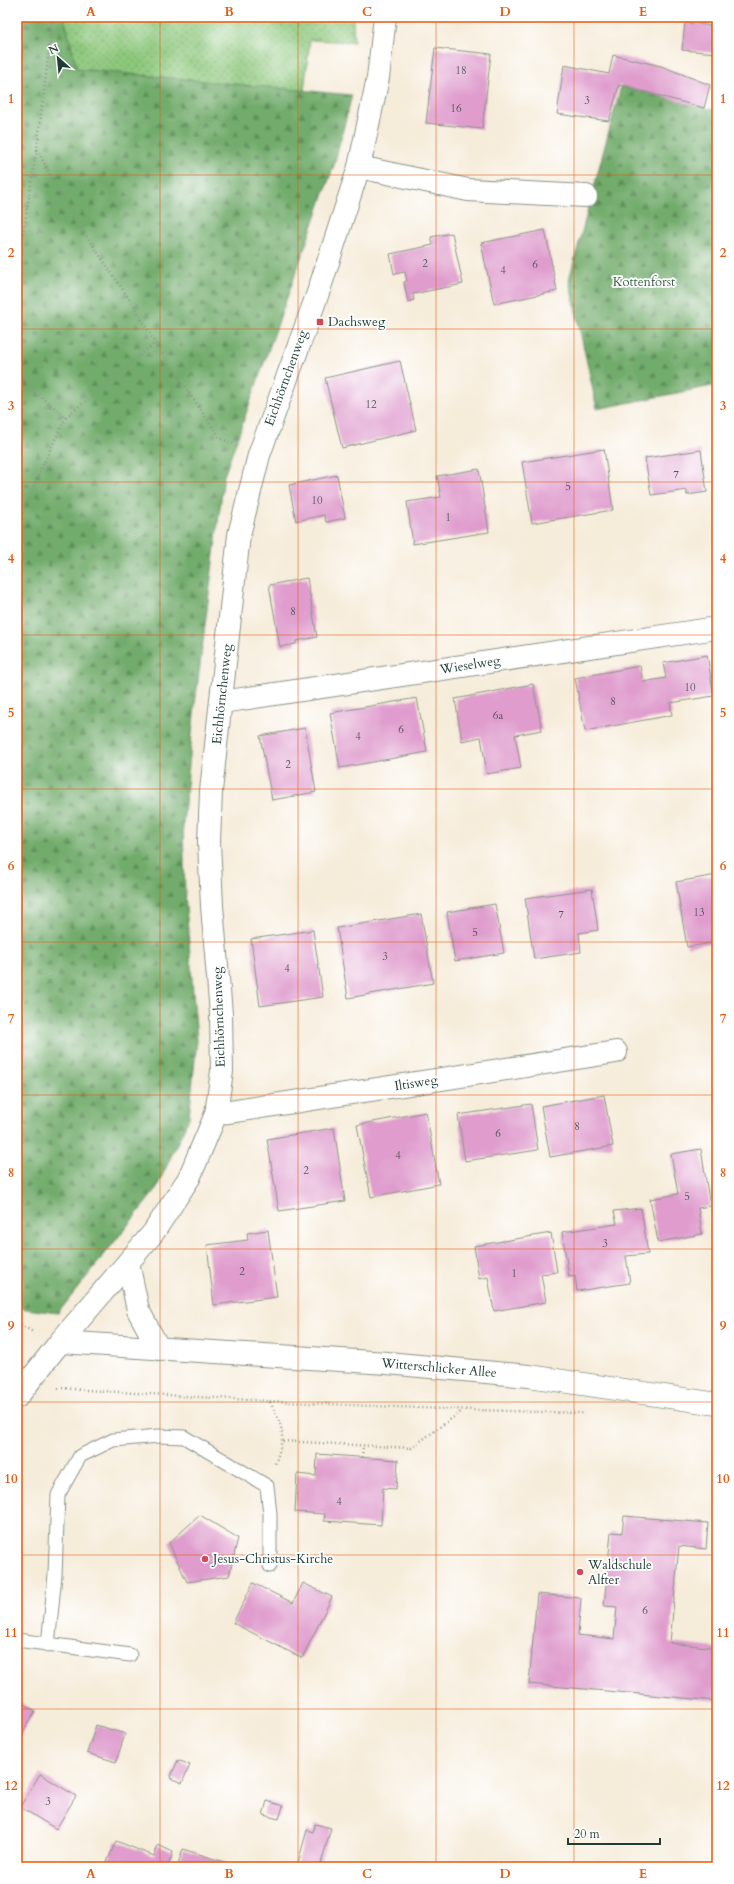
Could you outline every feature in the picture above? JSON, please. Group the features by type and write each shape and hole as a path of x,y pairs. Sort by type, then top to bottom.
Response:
{"street":[{"name":"Eichhörnchenweg","path":"21,1392 60,1342 153,1233 189,1178 216,1114 222,1071 221,1014 212,906 209,842 211,791 222,702 239,535 259,455 319,290 360,167 378,78 385,17"},
{"path":"360,167 468,190 586,196"},
{"name":"Wieselweg","path":"222,702 717,628"},
{"name":"Iltisweg","path":"216,1114 616,1052"},
{"path":"128,1263 138,1310 159,1349"},
{"name":"Witterschlicker Allee","path":"60,1342 387,1363 521,1375 717,1404"}],"lane":[{"path":"48,1645 55,1575 58,1495 80,1456 114,1440 159,1436 184,1437 267,1486 270,1514 270,1566"},
{"path":"17,1640 130,1655"}],"path":[{"path":"17,269 37,149 52,24 51,17"},
{"path":"37,149 62,199 135,308 155,343 220,438 259,455"},
{"path":"17,526 48,454 66,417 155,343"},
{"path":"17,371 18,374 42,398 66,417"},
{"path":"21,1392 590,1414"},
{"path":"267,1486 283,1441 281,1424 270,1402"},
{"path":"283,1441 410,1448 463,1410"},
{"path":"362,1457 363,1446"}],"green space":[{"path":"17,17 64,17 77,69 352,95 334,165 224,476 195,704 183,825 185,894 197,1040 189,1118 155,1191 58,1313 17,1308"},
{"path":"64,17 353,17 354,42 310,40 304,91 77,69"},
{"name":"Kottenforst","path":"621,86 717,111 717,385 597,409 569,280"}],"building":[{"path":"685,23 717,26 717,53 682,50"},
{"path":"435,48 491,54 482,129 426,123"},
{"path":"613,55 661,66 710,85 704,108 619,85 609,121 557,114 564,65 609,74"},
{"path":"545,230 557,291 494,304 481,243"},
{"path":"452,233 463,284 413,294 414,300 408,302 404,282 407,281 405,272 394,274 390,254 433,245 431,237"},
{"path":"400,361 416,430 342,448 325,378"},
{"path":"604,449 613,510 532,523 522,462"},
{"path":"701,450 707,492 687,495 687,490 651,495 645,458"},
{"path":"479,469 489,532 413,544 407,502 441,497 437,476"},
{"path":"337,475 345,518 326,522 324,515 296,521 289,485"},
{"path":"307,578 317,637 296,641 296,644 280,647 269,585"},
{"path":"707,655 714,696 670,703 672,715 585,731 575,678 640,666 643,682 666,678 663,663"},
{"path":"533,684 542,730 515,735 521,768 487,774 481,737 462,741 455,699"},
{"path":"417,698 427,752 340,768 330,713"},
{"path":"305,728 316,792 272,800 260,736"},
{"path":"717,875 717,942 687,947 676,882"},
{"path":"592,889 598,930 579,933 581,952 534,959 525,898"},
{"path":"495,904 504,953 455,961 447,912"},
{"path":"421,914 433,983 348,998 337,928"},
{"path":"313,930 323,997 260,1006 251,939"},
{"path":"604,1095 613,1146 550,1157 541,1106"},
{"path":"531,1104 538,1150 465,1161 458,1115"},
{"path":"426,1112 439,1184 371,1197 357,1125"},
{"path":"334,1128 345,1201 279,1211 267,1139"},
{"path":"701,1149 710,1206 698,1208 702,1234 658,1242 650,1199 678,1194 671,1154"},
{"path":"641,1208 648,1254 626,1256 630,1283 577,1291 575,1276 569,1277 562,1232 617,1224 614,1211"},
{"path":"268,1230 277,1297 214,1305 207,1245 248,1240 247,1233"},
{"path":"551,1233 557,1272 541,1274 546,1302 494,1311 488,1277 479,1279 474,1246"},
{"path":"317,1454 398,1460 396,1489 383,1488 381,1525 324,1521 325,1514 295,1512 297,1474 316,1476"},
{"name":"Jesus-Christus-Kirche","path":"200,1515 238,1538 229,1576 187,1582 169,1543"},
{"path":"624,1516 708,1523 706,1549 679,1546 670,1643 717,1648 717,1701 529,1684 537,1594 581,1598 578,1635 614,1639 617,1607 604,1606 611,1532 622,1533"},
{"path":"253,1583 293,1603 303,1583 332,1597 302,1658 233,1623"},
{"path":"17,1700 35,1711 17,1742"},
{"path":"96,1725 125,1734 116,1762 87,1753"},
{"path":"178,1760 190,1765 182,1783 170,1778"},
{"path":"40,1774 76,1796 56,1829 20,1807"},
{"path":"267,1801 283,1806 279,1819 263,1815"},
{"path":"315,1824 331,1828 320,1867 297,1866 307,1830 313,1832"},
{"path":"116,1841 154,1856 158,1845 173,1852 168,1867 105,1867"},
{"path":"183,1849 227,1863 226,1867 177,1867"}],"place":[{"name":"Dachsweg","path":"320,322"},
{"name":"Jesus-Christus-Kirche","path":"205,1559"},
{"name":"Waldschule Alfter","path":"580,1572"}]}
